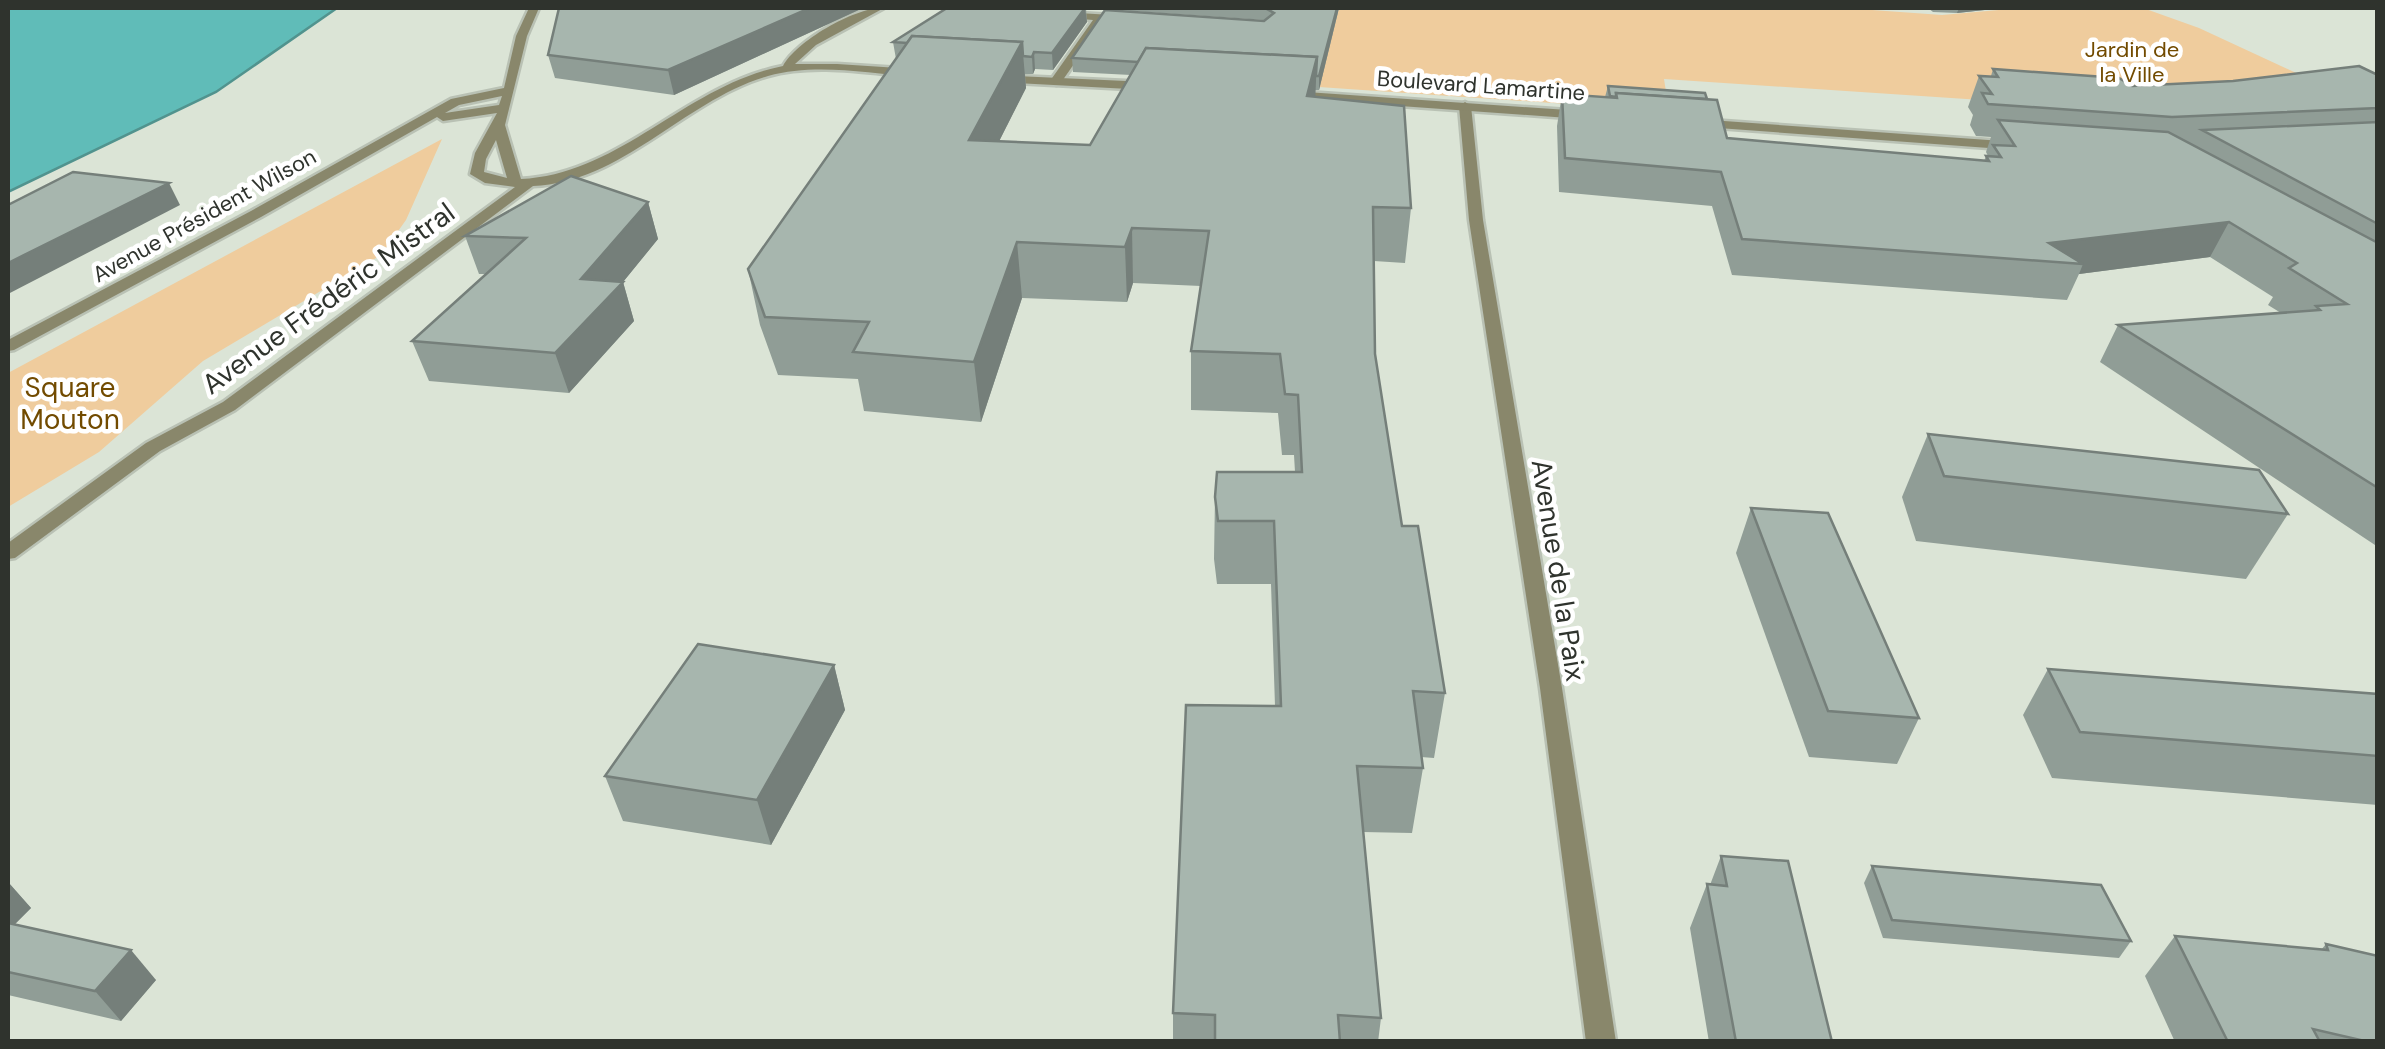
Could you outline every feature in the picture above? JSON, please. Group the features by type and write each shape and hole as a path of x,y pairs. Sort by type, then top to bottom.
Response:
{"street":[{"path":"534,8 520,34 499,125 482,148 478,174 494,182 559,180 595,168 740,82 788,69 937,74"},
{"path":"788,69 790,60 801,50 878,8"},
{"path":"1045,14 1144,20"},
{"path":"1056,81 1100,18"},
{"path":"975,77 1157,87"},
{"name":"Avenue Président Wilson","path":"8,346 455,102 507,91"},
{"name":"Boulevard Lamartine","path":"1285,95 1600,116"},
{"name":"Avenue de la Paix","path":"1465,106 1476,220 1552,688 1601,1042"},
{"name":"Avenue Président Wilson","path":"422,122 504,108"},
{"path":"1689,122 2040,148"},
{"path":"499,125 507,147 507,170 522,184"},
{"name":"Avenue Frédéric Mistral","path":"8,552 153,448 229,406 522,184"}],"green space":[{"name":"Jardin de la Ville","path":"1339,8 1844,8 1942,15 2021,8 2143,8 2199,28 2361,103 2104,108 1664,79 1669,111 1319,87"},
{"name":"Square Mouton","path":"442,139 406,220 381,255 203,361 99,452 8,507 8,373"}],"water":[{"path":"8,8 337,8 216,92 8,192"}],"building":[{"path":"559,8 810,8 668,70 548,55"},
{"path":"947,8 1085,8 1052,53 1034,52 1032,57 1023,56 1022,42 912,36 907,43 893,42"},
{"path":"1265,8 1337,8 1319,76 1317,57 1146,48 1138,62 1072,58 1105,10 1264,21 1274,13"},
{"path":"912,36 1022,42 969,140 1090,145 1146,48 1317,57 1307,96 1404,106 1411,208 1373,207 1375,354 1402,526 1418,526 1445,693 1413,691 1423,768 1357,766 1381,1018 1338,1015 1340,1042 1215,1042 1215,1015 1173,1013 1186,705 1281,706 1274,521 1218,521 1217,472 1302,472 1298,395 1285,394 1280,354 1191,351 1209,231 1132,228 1125,247 1017,242 974,362 853,352 869,322 765,317 748,269"},
{"path":"2359,66 2378,75 2378,108 2172,117 1988,104 1982,93 1992,94 1979,76 1998,77 1993,69 2119,78 2132,86 2233,81"},
{"path":"1608,86 1705,93 1707,99 1616,93 1616,97 1610,96"},
{"path":"1616,93 1717,100 1727,138 1989,161 1986,156 2001,157 1993,145 2015,146 1998,120 2168,132 2378,243 2378,488 2118,325 2320,310 2316,306 2347,304 2289,268 2297,263 2229,222 2049,243 2083,264 1742,239 1721,172 1565,158 1562,94 1617,98"},
{"path":"2378,122 2378,224 2202,130"},
{"path":"73,172 169,183 8,263 8,205"},
{"path":"571,176 648,202 581,279 623,282 555,353 412,341 526,238 465,236"},
{"path":"1928,434 2259,470 2288,514 1944,476"},
{"path":"1751,508 1828,513 1919,718 1828,711"},
{"path":"698,644 834,665 757,800 605,776"},
{"path":"2048,669 2378,694 2378,756 2080,732"},
{"path":"1721,856 1788,861 1832,1042 1736,1042 1707,884 1727,886"},
{"path":"1872,866 2101,885 2131,941 1892,920"},
{"path":"8,923 131,950 95,991 8,972"},
{"path":"2175,936 2328,950 2326,944 2378,956 2378,1042 2313,1029 2320,1042 2228,1042"}]}
